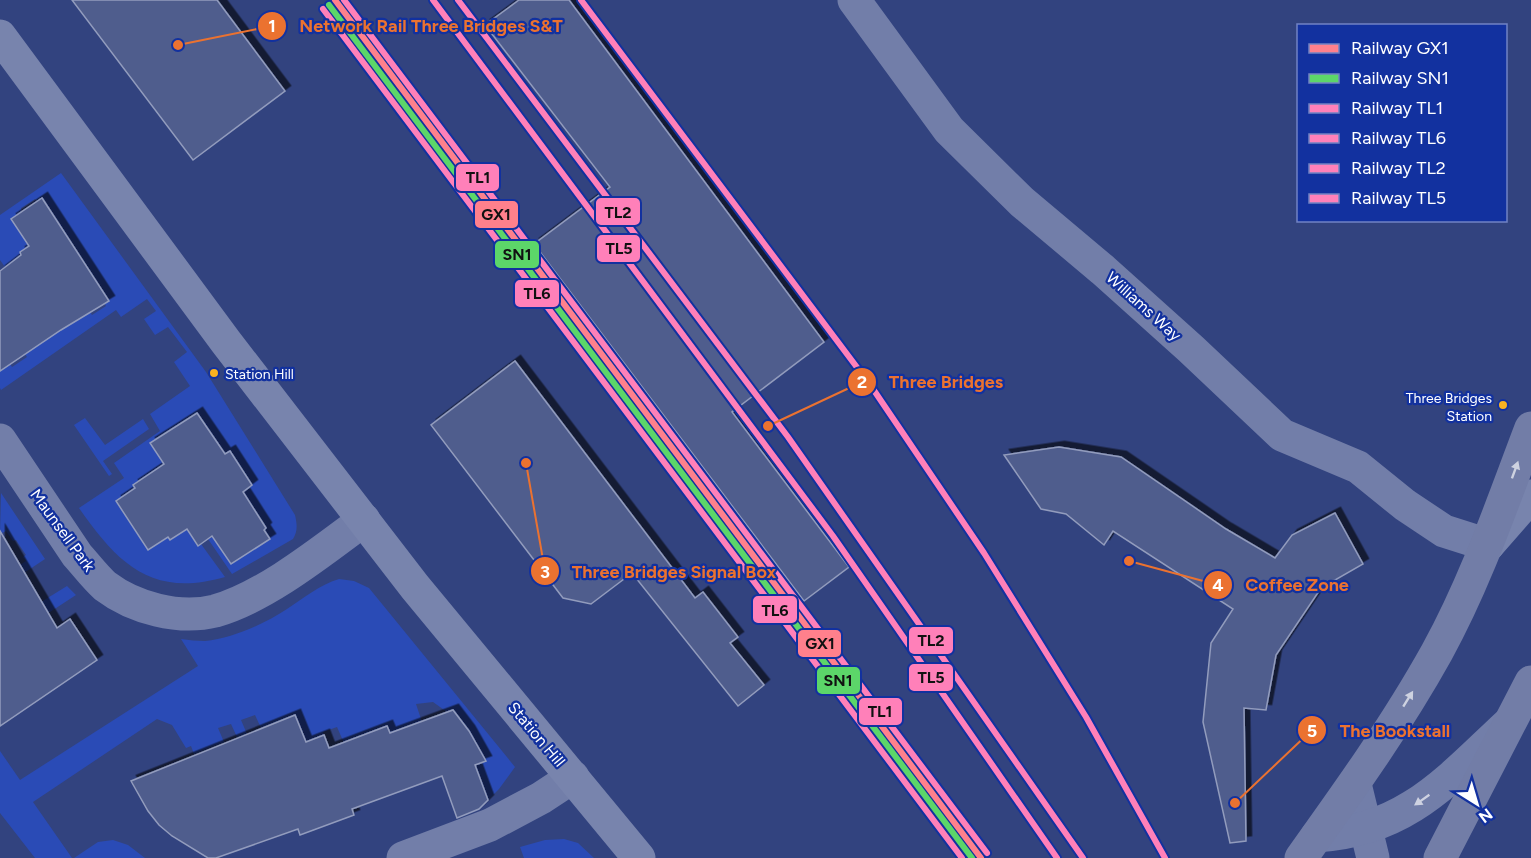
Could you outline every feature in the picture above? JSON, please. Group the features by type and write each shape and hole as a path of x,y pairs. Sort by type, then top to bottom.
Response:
{"main road":[{"path":"1309,847 1355,784 1437,651 1488,544 1531,428"},
{"path":"1440,858 1531,682"}],"street":[{"name":"Williams Way","path":"854,0 950,130 1022,202 1103,270 1250,403 1282,435 1358,467 1405,505 1444,531 1488,544"},
{"name":"Station Hill","path":"0,36 226,342 364,520 438,615 639,858"},
{"name":"Maunsell Park","path":"0,440 77,555 91,571 105,586 132,602 154,609 182,614 214,611 244,599 305,564 364,520"},
{"path":"1488,544 1531,496"},
{"path":"1370,843 1404,813 1428,797 1512,719"},
{"path":"404,858 490,825 533,803 573,777"},
{"path":"1355,784 1370,843"},
{"path":"1309,847 1338,835 1370,843"}],"shaded area":[{"path":"61,173 206,372 295,515 297,527 293,539 232,574 208,539 266,528 240,494 252,485 230,451 222,456 194,414 150,443 167,467 168,537 171,540 184,531 184,525 198,546 201,544 225,577 177,583 157,579 139,571 123,560 108,545 79,508 124,478 114,463 160,431 150,414 190,386 174,362 187,352 168,327 155,335 144,319 156,311 147,299 121,317 116,310 1,390 0,388 0,358 6,367 10,364 12,367 27,357 25,354 30,336 90,312 92,315 106,306 104,302 109,300 42,199 37,201 35,199 21,208 29,246 20,252 22,256 5,267 0,260 0,215"},
{"path":"85,418 105,445 143,419 149,429 103,461 112,474 109,476 74,425"},
{"path":"1,493 45,559 15,579 33,607 67,586 76,595 27,627 0,593 0,578 26,561 23,557 26,555 16,540 13,541 6,531 0,534"},
{"path":"339,579 354,581 369,588 515,767 488,800 475,765 484,761 474,741 453,710 447,712 433,702 416,704 422,722 390,733 387,727 344,743 337,727 306,742 295,715 261,728 255,715 241,720 247,734 237,737 231,724 218,728 224,742 194,754 191,746 186,748 172,725 157,719 33,802 72,858 35,858 0,813 0,751 20,780 198,666 181,639 205,641 248,630 278,615 318,588"},
{"path":"564,839 578,843 594,858 524,858 520,847 545,840"},
{"path":"113,840 128,845 145,858 74,858 98,842"}],"building":[{"path":"72,0 217,0 285,91 193,160"},
{"path":"519,0 569,0 824,342 732,412 849,567 804,601 534,244 610,187 485,25"},
{"path":"42,198 109,301 0,371 0,271 29,246 11,219"},
{"path":"515,361 695,598 703,592 738,637 730,643 764,685 738,706 632,573 591,604 563,598 431,425"},
{"path":"197,413 225,454 230,451 252,485 243,492 266,528 264,530 270,539 231,564 212,536 198,546 187,529 170,540 168,537 148,550 116,501 135,488 133,485 164,464 150,443"},
{"path":"1059,447 1121,457 1226,529 1275,558 1292,535 1335,513 1363,564 1321,588 1276,655 1266,710 1244,708 1246,841 1230,843 1203,722 1211,643 1233,609 1113,531 1104,545 1066,514 1041,509 1004,455"},
{"path":"0,531 57,628 70,619 97,660 0,726"},
{"path":"453,710 469,731 486,761 475,765 488,800 479,809 457,818 442,776 352,809 354,815 300,835 298,829 216,858 208,858 172,836 159,825 131,781 295,715 306,742 324,735 329,748 387,726 390,733"}],"rail line":[{"name":"GX1","path":"335,0 981,858"},
{"name":"TL1","path":"344,0 987,853"},
{"name":"TL5","path":"433,0 833,536 1057,858"},
{"name":"TL2","path":"458,0 788,437 1083,858"},
{"name":"TL5","path":"581,0 871,386 984,553 1086,717 1165,858"},
{"name":"SN1","path":"329,5 972,858"},
{"name":"TL6","path":"323,9 962,858"}],"place":[{"name":"Network Rail Three Bridges S&T","path":"178,45"},
{"name":"Station Hill","path":"214,373"},
{"name":"Three Bridges Station","path":"1503,405"},
{"name":"Three Bridges","path":"768,426"},
{"name":"Three Bridges Signal Box","path":"526,463"},
{"name":"Coffee Zone","path":"1129,561"},
{"name":"The Bookstall","path":"1235,803"}]}
